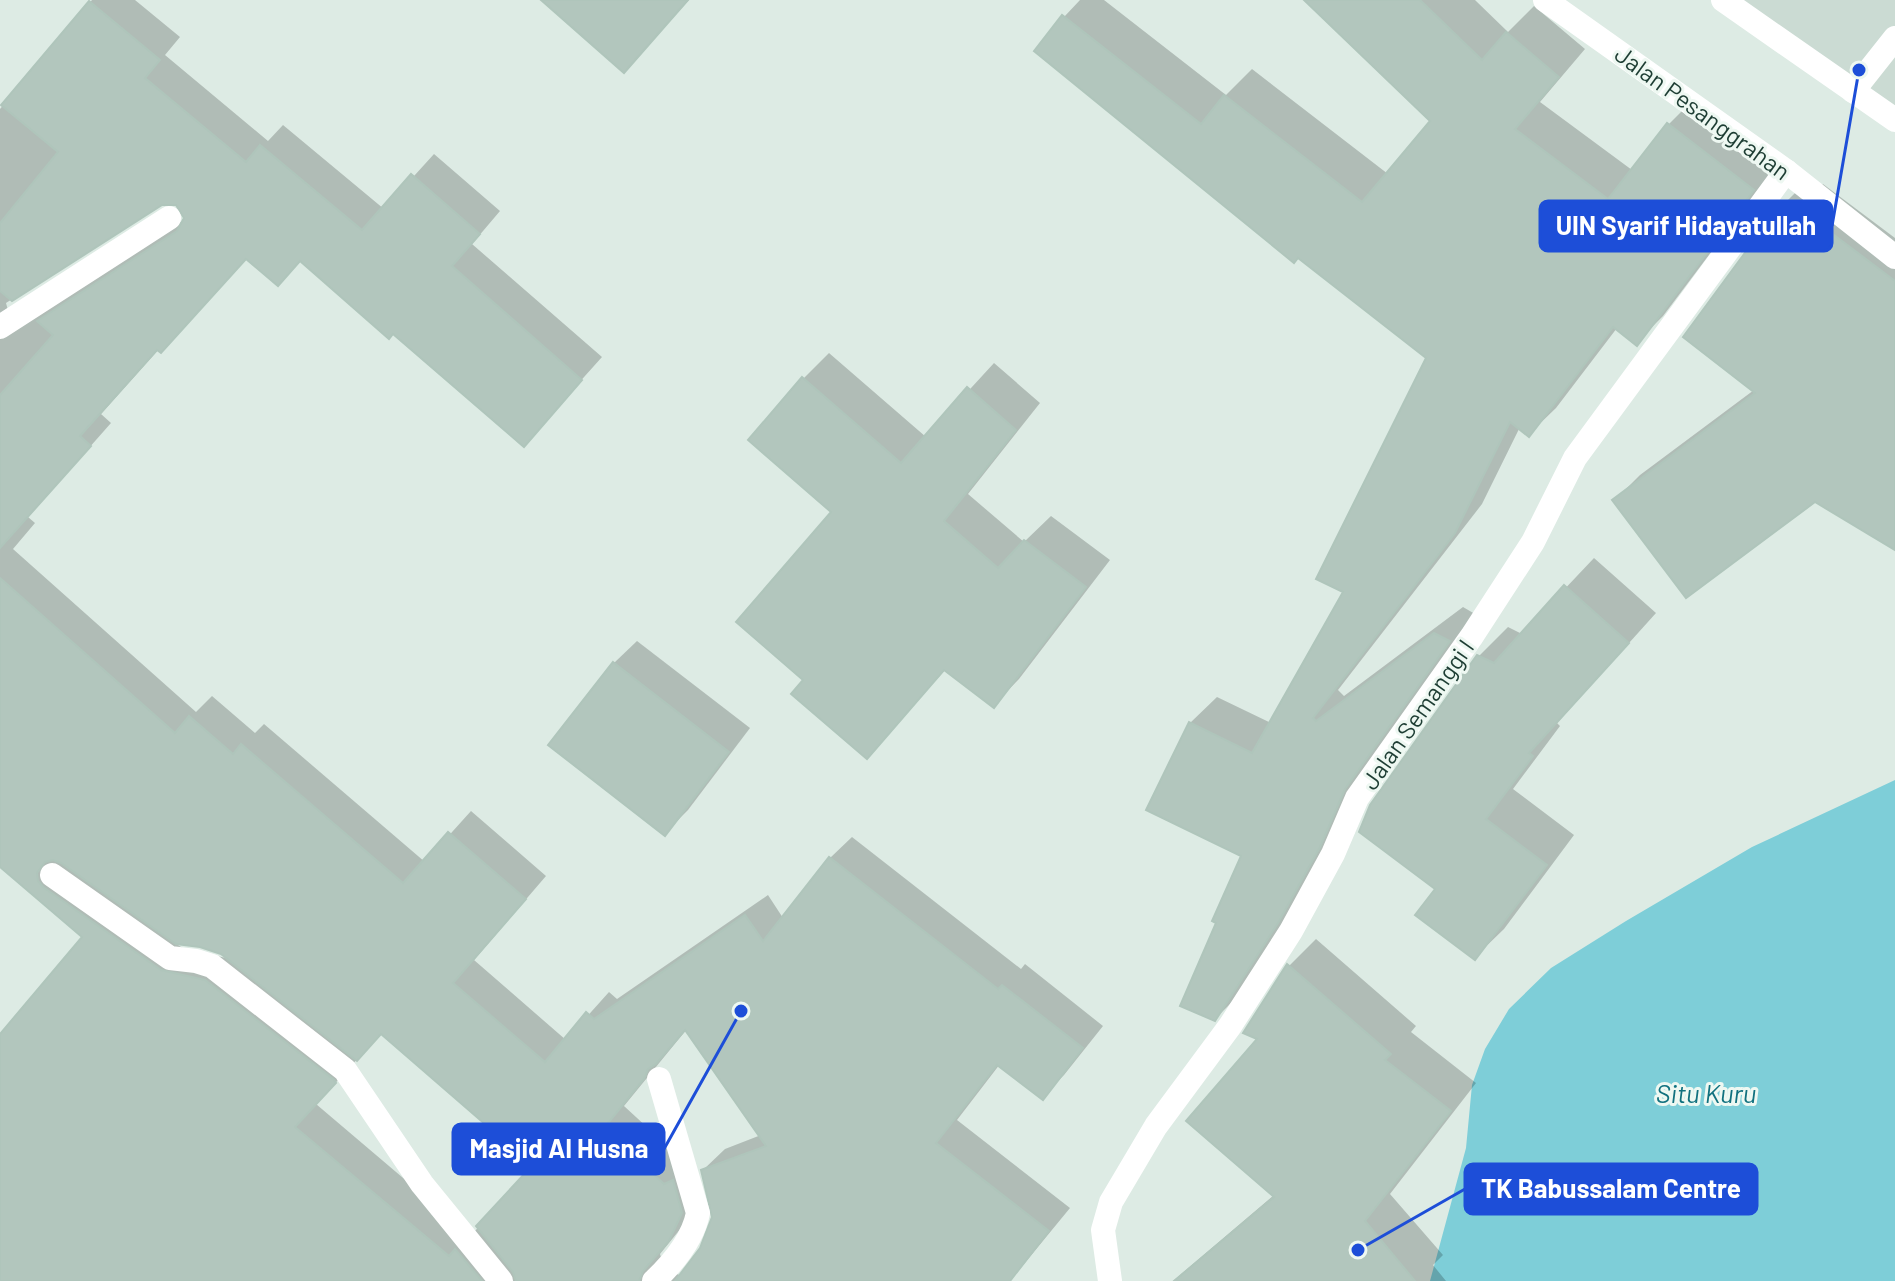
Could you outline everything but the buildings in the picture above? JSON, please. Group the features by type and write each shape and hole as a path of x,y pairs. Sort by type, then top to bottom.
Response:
{"street":[{"name":"Jalan Pesanggrahan","path":"1545,0 1786,171 1895,257"},
{"path":"1723,0 1895,120"},
{"path":"1853,91 1895,38"},
{"name":"Jalan Semanggi I","path":"1110,1281 1103,1230 1111,1202 1156,1126 1230,1026 1291,931 1333,854 1357,798 1472,636 1533,542 1575,458 1786,171"},
{"path":"0,327 169,218"},
{"path":"52,875 170,958 212,966 345,1070 422,1184 501,1281"},
{"path":"654,1281 695,1230 698,1213 659,1079"}],"shaded area":[{"path":"1723,0 1895,0 1895,120"}],"water":[{"name":"Situ Kuru","path":"1895,780 1895,1281 1430,1281 1466,1148 1472,1085 1485,1049 1509,1009 1551,968 1626,921 1752,847"}],"place":[{"name":"UIN Syarif Hidayatullah","path":"1859,70"},
{"name":"Masjid Al Husna","path":"741,1011"},
{"name":"TK Babussalam Centre","path":"1358,1250"}]}
